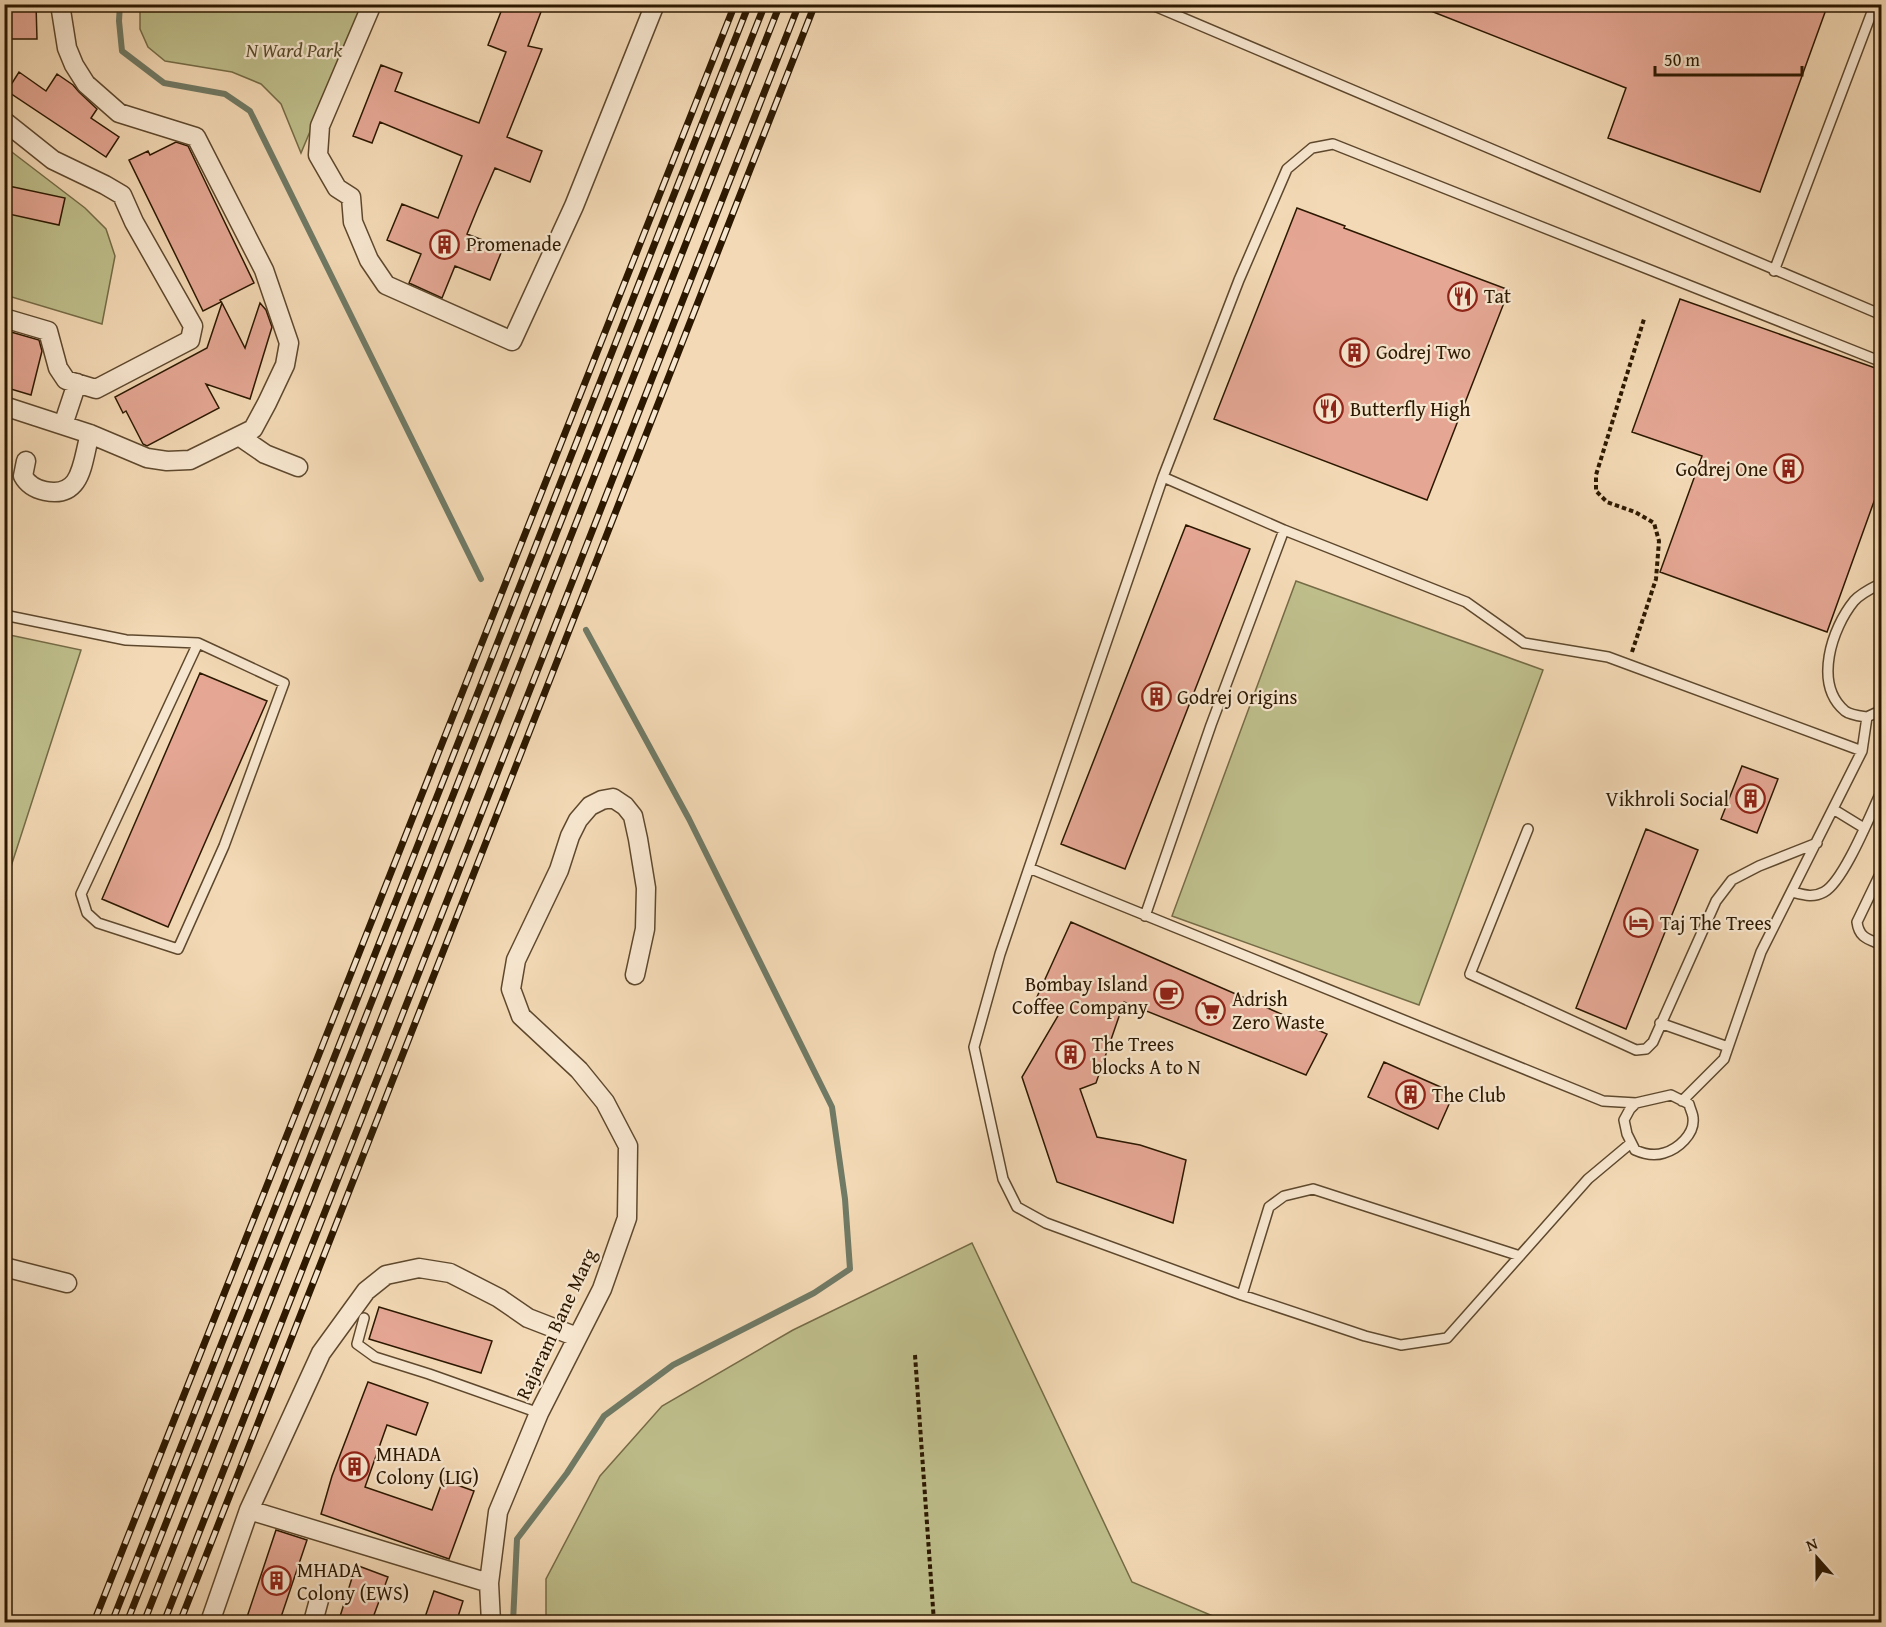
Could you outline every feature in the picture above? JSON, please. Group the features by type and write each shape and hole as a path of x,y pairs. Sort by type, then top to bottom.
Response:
{"street":[{"path":"4,406 90,434 147,458 167,461 190,460 252,429 285,364 289,343 264,270 196,137 119,113 86,84 68,48 60,4"},
{"path":"372,4 320,126 318,155 337,188 351,196 353,222 369,260 386,285 512,340 574,206 655,4"},
{"path":"4,121 53,160 105,184 122,195 134,222 193,326 190,340 96,389 66,380 58,368 48,331 4,318"},
{"path":"63,425 77,383"},
{"path":"26,460 23,476 27,483 37,489 53,493 68,490 76,482 90,434"},
{"path":"239,436 266,454 298,467"},
{"name":"Rajaram Bane Marg","path":"491,1623 489,1583 498,1512 539,1413 602,1289 627,1218 628,1146 605,1102 579,1070 521,1016 511,989 516,960 558,870 578,820 590,806 613,798 625,806 633,816 646,888 645,929 635,975"},
{"path":"4,1267 67,1284"},
{"path":"210,1623 249,1510 321,1353 366,1291 386,1275 420,1268 450,1273 499,1298 528,1318 577,1337"},
{"path":"249,1510 489,1583"},
{"path":"313,1623 319,1600"}],"lane":[{"path":"1150,4 1881,315"},
{"path":"1774,271 1875,4"},
{"path":"1631,1143 1588,1179 1447,1338 1401,1346 1242,1295 1047,1223 1017,1207 1003,1179 974,1047 1000,954 1163,477 1239,280 1287,169 1312,148 1333,144 1881,362"},
{"path":"1163,477 1284,530 1466,602 1524,643 1608,657 1862,751"},
{"path":"1146,916 1211,725 1284,530"},
{"path":"1881,583 1855,600 1839,625 1829,653 1826,674 1835,698 1846,712 1867,717 1881,710"},
{"path":"4,615 126,640 198,643 284,683 224,846 178,949 98,922 87,913 81,894 198,643"},
{"path":"1682,1101 1724,1059 1761,952 1862,751 1867,717"},
{"path":"1792,892 1812,897 1826,891 1844,868 1881,790"},
{"path":"1833,809 1864,828"},
{"path":"1528,830 1470,974 1636,1050 1646,1050 1653,1042 1716,901 1732,880 1759,866 1817,843"},
{"path":"1029,868 1603,1101 1636,1103 1671,1095 1689,1104 1694,1120 1690,1135 1677,1147 1663,1154 1646,1154 1635,1150 1624,1120 1636,1103"},
{"path":"1881,870 1857,922 1858,932 1862,937 1881,945"},
{"path":"1660,1023 1728,1047"},
{"path":"1242,1295 1269,1207 1284,1196 1313,1189 1520,1256"},
{"path":"364,1318 357,1344 375,1357 539,1413"}],"path":[{"path":"1628,664 1656,579 1659,541 1654,523 1635,512 1607,502 1596,491 1596,475 1644,319"},
{"path":"915,1355 934,1623"}],"green space":[{"name":"N Ward Park","path":"140,5 363,5 301,153 281,104 261,84 232,72 165,61 148,47 140,29"},
{"path":"4,146 85,208 106,229 115,256 102,324 5,295"},
{"path":"1296,581 1543,670 1419,1005 1172,916"},
{"path":"4,634 81,650 5,885"},
{"path":"972,1243 1132,1582 1227,1622 546,1622 546,1579 600,1476 662,1406 793,1330"}],"building":[{"path":"4,4 36,4 37,39 4,39"},
{"path":"504,4 544,4 528,46 542,49 507,137 542,151 530,182 495,168 467,234 503,248 490,280 455,266 442,298 409,283 421,254 387,240 402,204 438,218 462,156 380,122 372,143 353,136 381,65 402,73 395,91 479,123 506,52 488,45"},
{"path":"1413,4 1828,4 1760,192 1608,138 1626,88"},
{"path":"19,72 46,91 57,74 73,85 97,109 91,118 119,137 106,157 7,91"},
{"path":"176,142 188,146 254,283 203,311 129,160 148,151 150,155"},
{"path":"4,185 65,198 59,225 4,213"},
{"name":"Godrej Two","path":"1297,208 1509,290 1427,500 1214,419"},
{"name":"Godrej One","path":"1680,299 1881,370 1881,482 1827,632 1660,572 1702,456 1632,432"},
{"path":"222,303 245,348 260,303 266,310 272,327 250,399 206,384 219,408 147,446 143,444 126,411 123,413 115,397 207,348"},
{"path":"4,330 39,340 42,351 31,395 4,387"},
{"name":"Godrej Origins","path":"1186,525 1250,549 1125,869 1061,844"},
{"path":"200,673 267,701 168,927 102,899"},
{"name":"Vikhroli Social","path":"1742,766 1778,779 1757,833 1721,819"},
{"name":"Taj The Trees","path":"1646,829 1698,850 1626,1029 1576,1008"},
{"name":"The Trees blocks A to N","path":"1071,922 1327,1034 1306,1075 1124,1002 1096,1083 1080,1089 1097,1137 1140,1145 1186,1160 1173,1223 1057,1182 1022,1077 1062,1009 1036,999"},
{"name":"The Club","path":"1384,1062 1454,1093 1438,1129 1368,1097"},
{"path":"379,1307 492,1341 481,1373 369,1339"},
{"name":"MHADA Colony (LIG)","path":"368,1382 428,1403 416,1435 387,1425 365,1487 432,1510 443,1480 474,1491 449,1559 321,1514 332,1476"},
{"name":"MHADA Colony (EWS)","path":"276,1530 307,1540 279,1623 245,1623"},
{"path":"356,1565 388,1577 371,1623 338,1623"},
{"path":"434,1591 463,1601 456,1623 423,1623"}],"waterway":[{"path":"120,4 122,51 164,83 225,94 250,111 481,579"},
{"path":"513,1622 517,1539 567,1473 604,1416 673,1365 814,1293 850,1269 845,1199 832,1107 689,819 586,630"}],"railway":[{"path":"94,1622 735,4"},
{"path":"112,1622 749,4"},
{"path":"127,1622 765,4"},
{"path":"144,1622 780,4"},
{"path":"164,1622 799,4"},
{"path":"180,1622 815,4"}],"place":[{"name":"Promenade","path":"445,244"},
{"name":"Tat","path":"1463,296"},
{"name":"Godrej Two","path":"1355,352"},
{"name":"Butterfly High","path":"1329,409"},
{"name":"Godrej One","path":"1789,469"},
{"name":"Godrej Origins","path":"1156,697"},
{"name":"Vikhroli Social","path":"1750,799"},
{"name":"Taj The Trees","path":"1639,923"},
{"name":"Bombay Island Coffee Company","path":"1169,995"},
{"name":"Adrish Zero Waste","path":"1211,1010"},
{"name":"The Trees blocks A to N","path":"1071,1055"},
{"name":"The Club","path":"1411,1095"},
{"name":"MHADA Colony (LIG)","path":"355,1466"},
{"name":"MHADA Colony (EWS)","path":"276,1581"}]}
